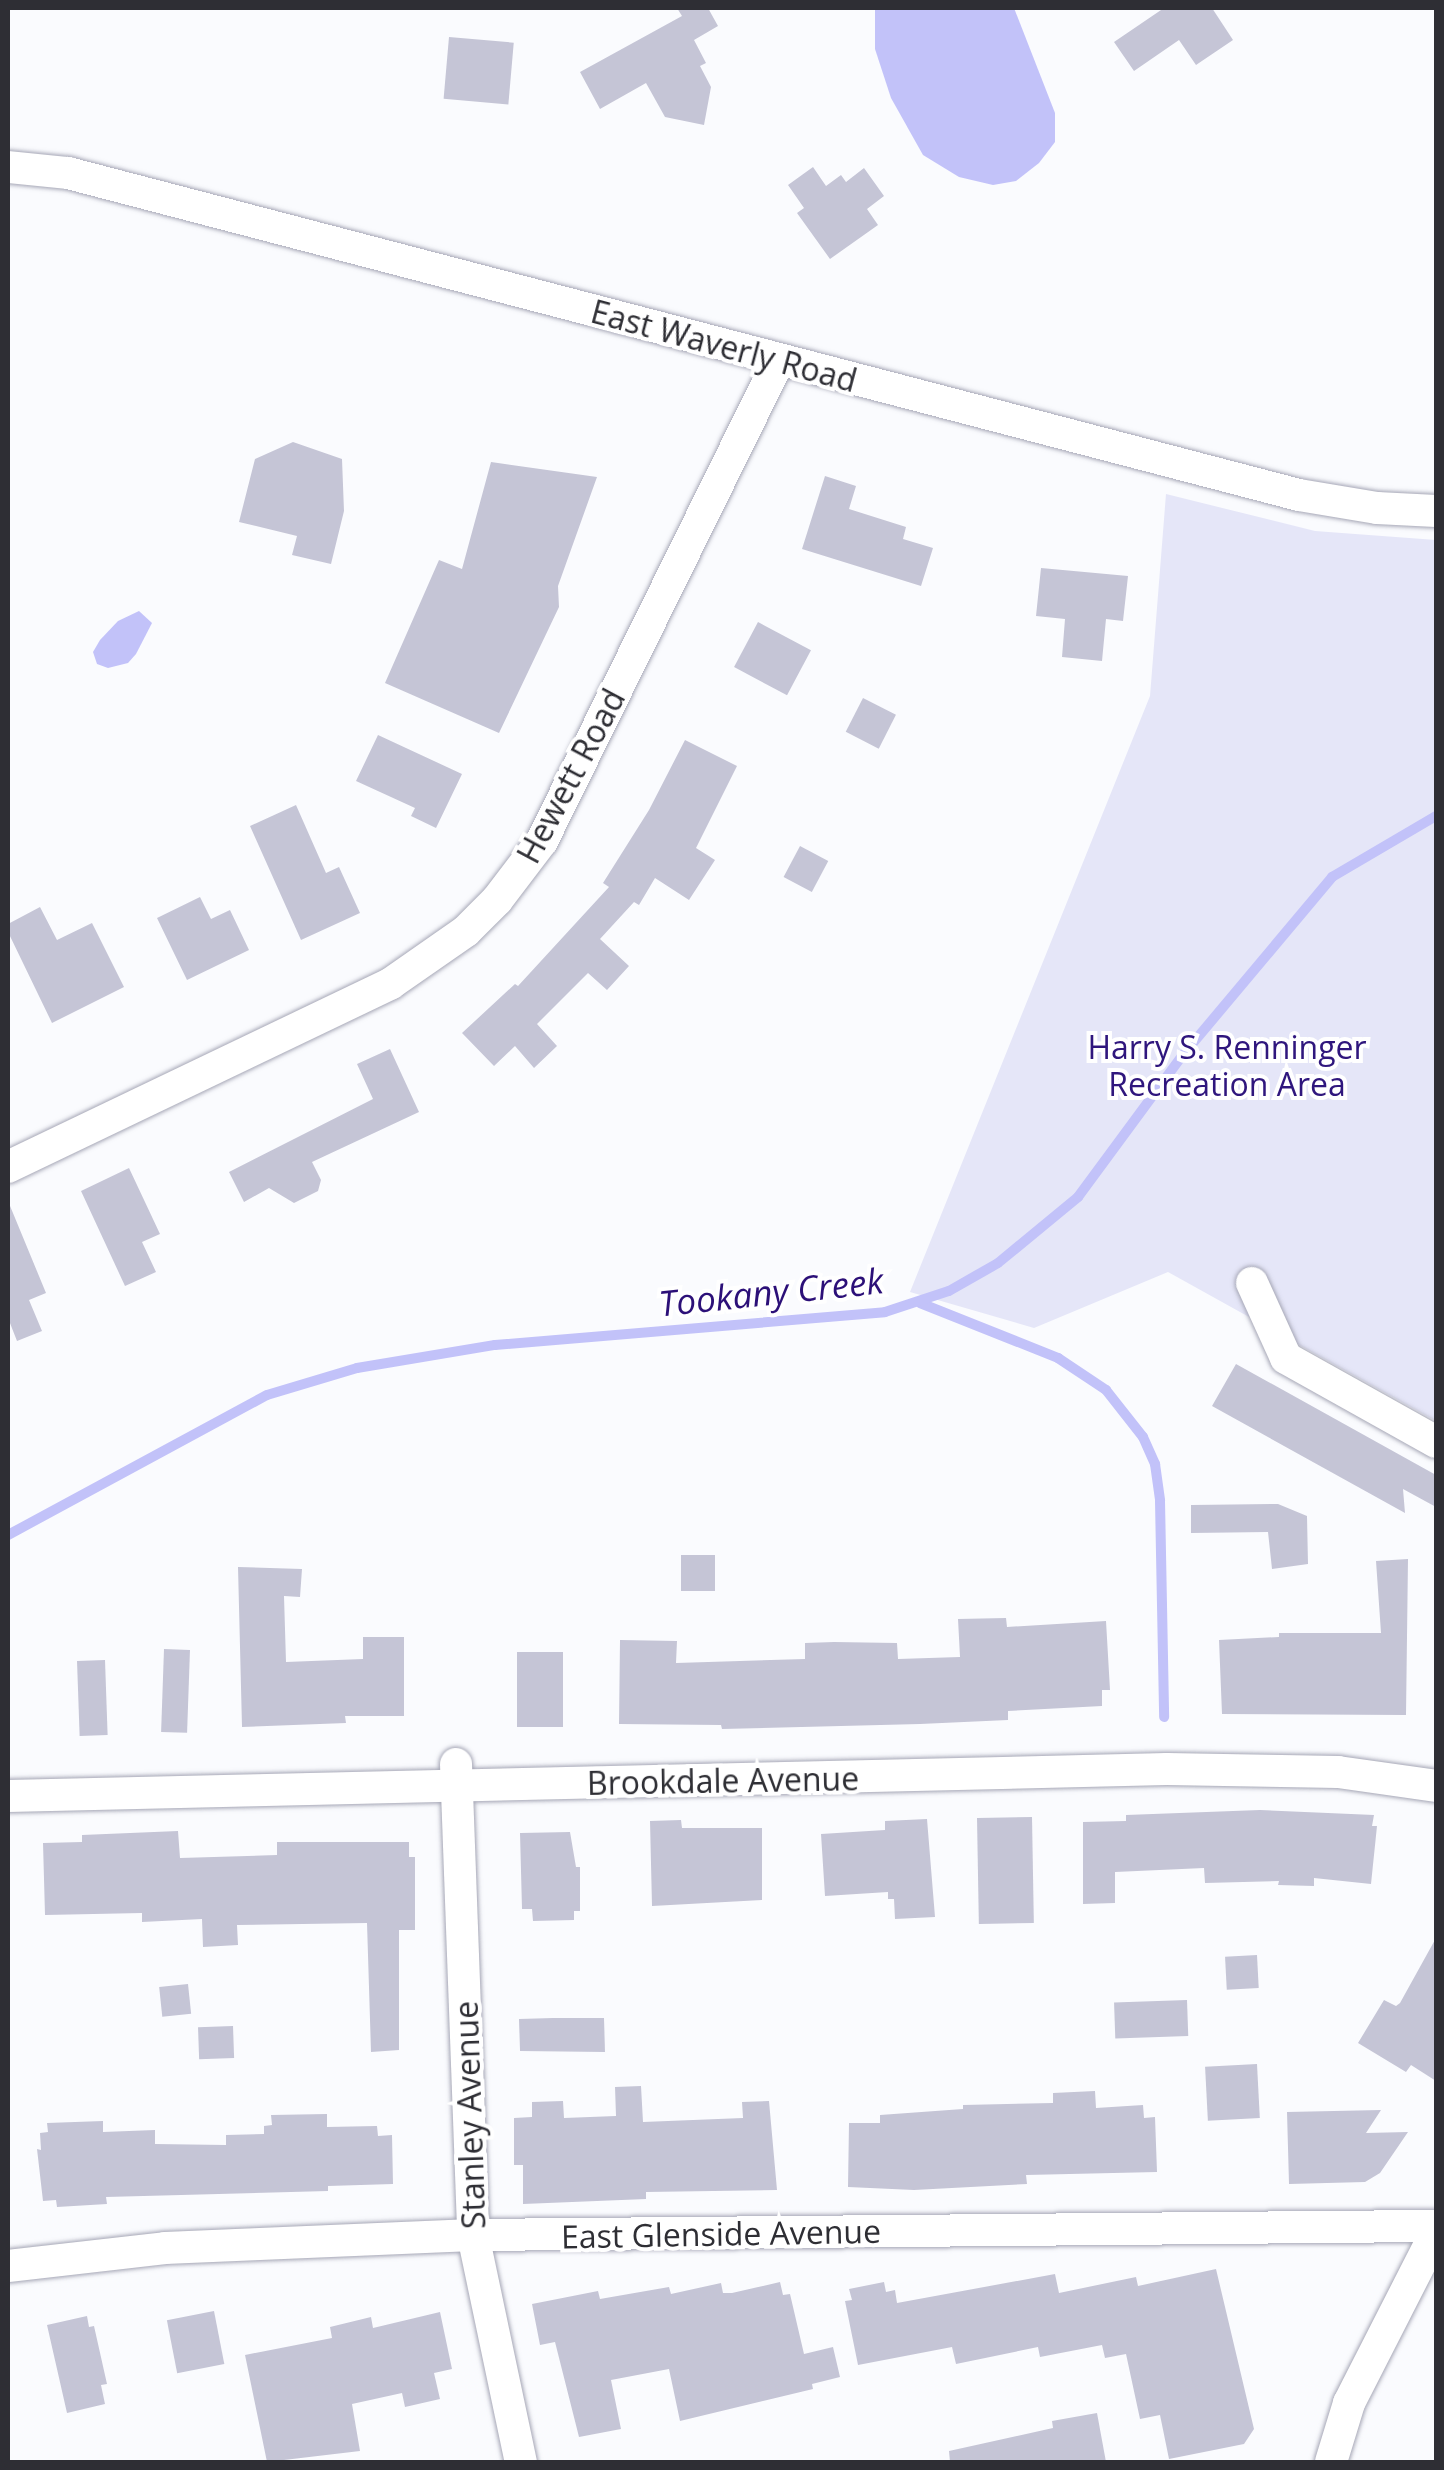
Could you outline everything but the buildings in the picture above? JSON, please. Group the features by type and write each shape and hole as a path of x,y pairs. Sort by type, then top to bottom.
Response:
{"street":[{"name":"East Waverly Road","path":"10,167 68,173 1298,495 1377,508 1436,511"},
{"name":"Hewett Road","path":"8,1167 390,984 466,931 497,900 542,841 779,360"},
{"path":"1252,1283 1286,1358 1436,1442"},
{"name":"Brookdale Avenue","path":"8,1796 456,1776 1167,1769 1338,1772 1436,1786"},
{"name":"Stanley Avenue","path":"456,1776 474,2235 521,2462"},
{"path":"1331,2462 1349,2402 1436,2230"},
{"name":"East Glenside Avenue","path":"8,2266 165,2248 474,2235 1436,2230"}],"green space":[{"name":"Harry S. Renninger Recreation Area","path":"1166,494 1315,531 1436,540 1436,1421 1168,1272 1034,1328 910,1292 1150,696"}],"water":[{"path":"875,8 1014,8 1055,113 1055,142 1039,163 1016,181 993,185 959,177 923,155 891,98 875,49"},
{"path":"139,611 152,623 136,654 128,663 108,668 97,664 93,652 100,640 118,621"}],"waterway":[{"name":"Tookany Creek","path":"8,1535 267,1395 357,1368 495,1345 885,1312 949,1291 998,1263 1078,1197 1182,1056 1332,877 1436,816"},
{"path":"920,1303 1058,1358 1106,1390 1143,1437 1155,1464 1160,1501 1164,1717"}]}
